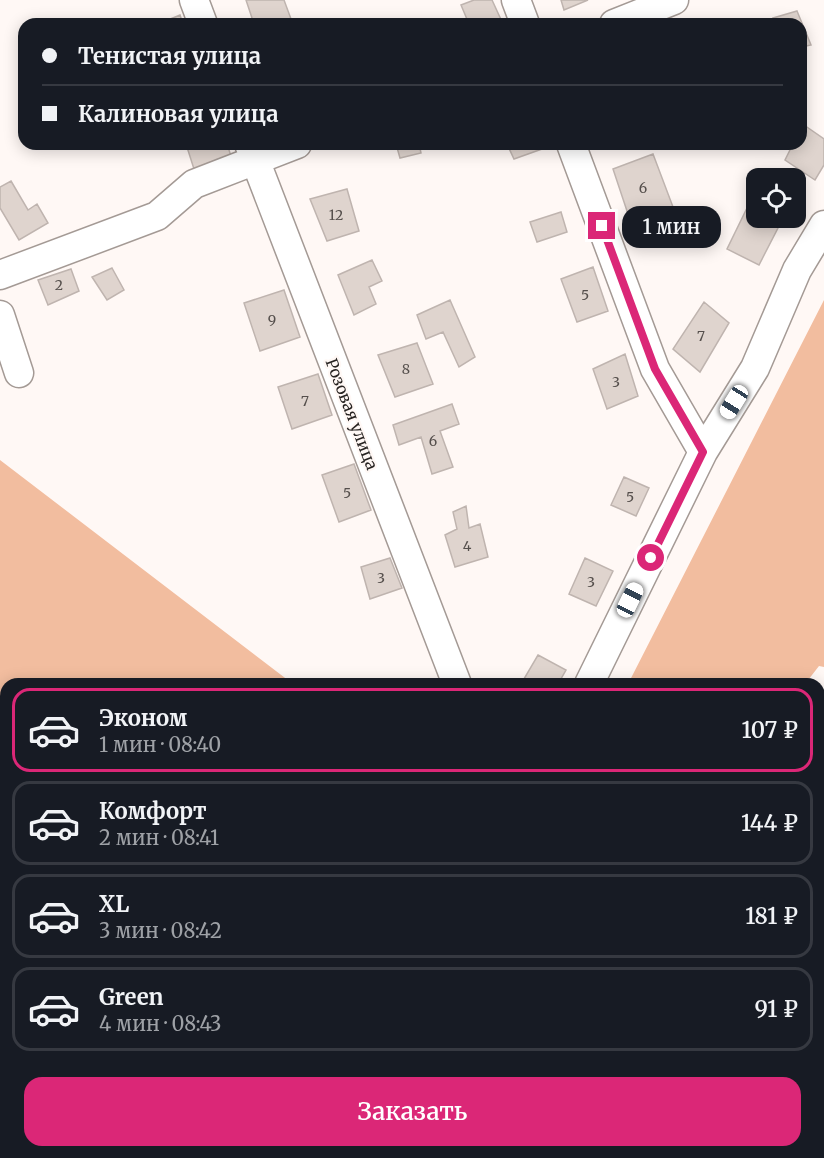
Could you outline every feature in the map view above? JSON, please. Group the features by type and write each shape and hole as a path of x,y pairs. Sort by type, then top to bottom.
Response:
{"street":[{"path":"194,0 202,18"},
{"path":"516,0 523,18"},
{"path":"629,18 674,0"},
{"path":"573,150 655,369 703,452"},
{"path":"0,275 157,216 194,184 252,152"},
{"name":"Розовая улица","path":"252,152 455,678"},
{"path":"592,678 703,452 755,368 797,270 824,225"},
{"path":"0,315 18,373"}],"shaded area":[{"path":"824,300 824,667 819,666 810,678 631,678"},
{"path":"0,460 285,678 0,678"}],"building":[{"path":"246,0 284,0 291,18 252,18"},
{"path":"474,0 492,0 500,18 466,18 461,5"},
{"path":"561,0 588,0 564,10"},
{"path":"797,11 800,18 773,18"},
{"path":"807,127 824,139 824,165 815,180 806,174 806,168 797,168 785,160 790,150 807,150"},
{"path":"188,150 229,150 231,156 194,169"},
{"path":"398,150 420,150 421,153 400,158"},
{"path":"510,150 539,150 514,159"},
{"path":"653,154 673,207 631,223 613,169"},
{"path":"11,181 28,210 37,204 48,223 19,240 0,208 0,187"},
{"path":"347,189 359,231 327,241 310,199"},
{"path":"746,210 746,228 778,228 759,265 727,249"},
{"path":"561,212 567,232 537,242 530,222"},
{"path":"372,260 382,281 369,287 376,304 354,315 338,275"},
{"path":"593,267 608,311 577,322 561,279"},
{"path":"112,268 124,290 107,300 92,277"},
{"path":"71,269 79,291 48,305 38,280"},
{"path":"284,290 300,337 260,351 244,303"},
{"path":"450,300 475,357 459,367 443,332 426,339 417,315"},
{"path":"704,302 729,323 700,372 673,349"},
{"path":"417,343 433,384 395,397 378,355"},
{"path":"625,354 638,396 607,409 593,369"},
{"path":"318,374 332,415 292,429 278,387"},
{"path":"452,404 459,424 440,431 453,467 432,474 421,437 399,445 393,425"},
{"path":"354,464 371,510 339,522 322,475"},
{"path":"624,477 649,488 636,516 611,505"},
{"path":"466,506 469,528 480,524 488,557 455,567 445,535 457,529 453,512"},
{"path":"390,558 402,588 370,599 361,567"},
{"path":"585,558 613,571 596,606 569,594"},
{"path":"538,655 566,670 561,678 525,678"}],"route":[{"path":"602,226 655,369 703,452 651,558"}]}
